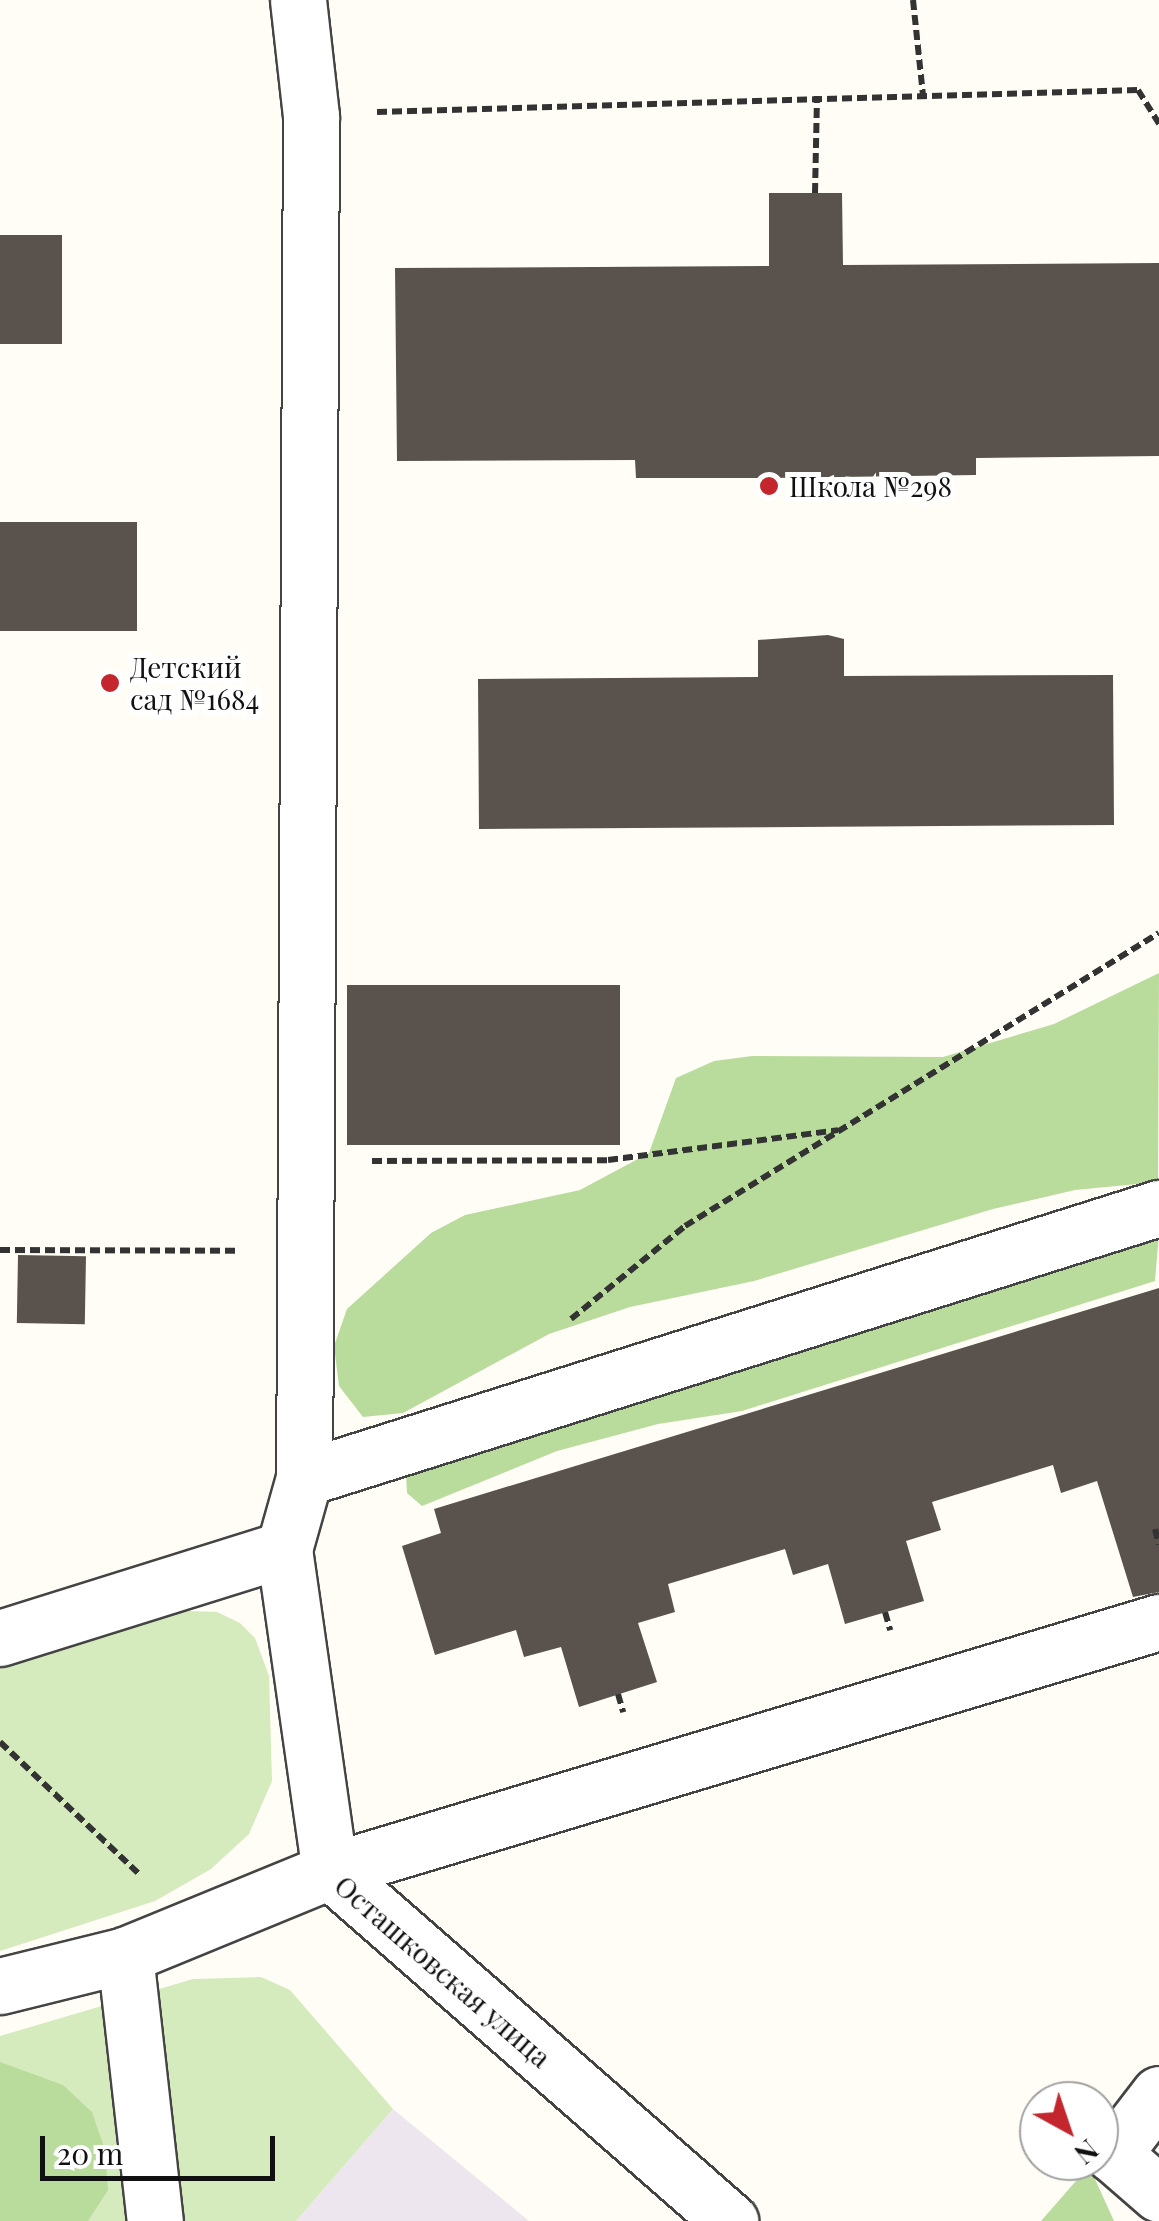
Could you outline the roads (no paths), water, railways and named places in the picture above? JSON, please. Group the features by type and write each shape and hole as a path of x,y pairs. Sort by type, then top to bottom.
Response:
{"street":[{"path":"298,0 311,116 304,1478 284,1549 330,1871 1159,1622"},
{"path":"304,1478 1159,1208"},
{"path":"0,1638 165,1565 284,1549"},
{"name":"Осташковская улица","path":"0,1986 124,1955 330,1871 730,2221"},
{"path":"124,1955 155,2221"},
{"path":"1159,2094 1113,2154 1159,2194"}],"place":[{"name":"Школа №298","path":"769,486"},
{"name":"Детский сад №1684","path":"110,683"}]}
